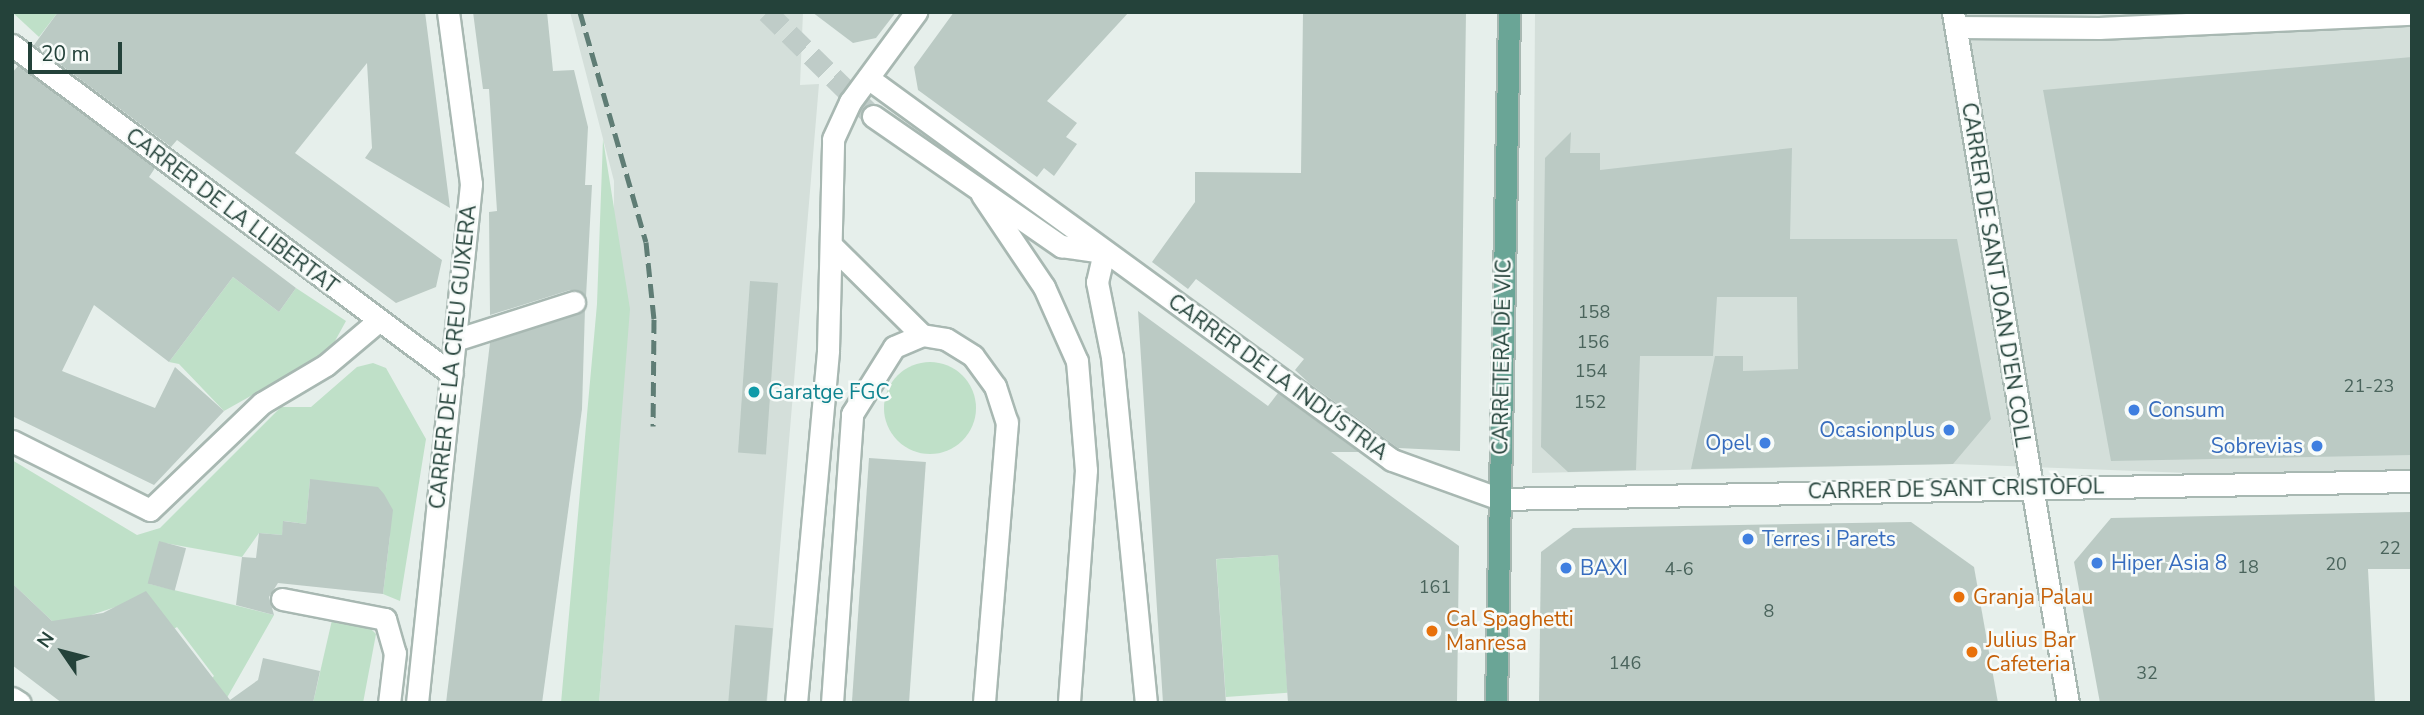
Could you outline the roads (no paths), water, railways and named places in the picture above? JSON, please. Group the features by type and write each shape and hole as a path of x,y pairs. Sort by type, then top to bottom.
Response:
{"main road":[{"name":"CARRETERA DE VIC","path":"1496,703 1509,12"}],"street":[{"name":"CARRER DE LA CREU GUIXERA","path":"417,703 471,184 448,12"},
{"path":"796,703 834,247 833,139 868,78 916,12"},
{"path":"2099,28 2132,12"},
{"path":"1954,20 2099,28 2412,14"},
{"name":"CARRER DE SANT JOAN D'EN COLL","path":"1954,20 2068,703"},
{"name":"CARRER DE LA LLIBERTAT","path":"12,45 452,374"},
{"name":"CARRER DE LA INDÚSTRIA","path":"868,78 1392,460 1500,499"},
{"name":"CARRER DE LA INDÚSTRIA","path":"873,116 982,195 1061,246 1104,252"},
{"path":"982,195 1044,287 1077,361 1086,470 1069,703"},
{"path":"834,247 922,335"},
{"path":"1104,252 1097,282 1112,357 1146,703"},
{"path":"455,340 574,302"},
{"path":"12,441 150,510 261,403 327,365 378,321"},
{"path":"832,703 852,414 894,347 922,335 946,339 973,356 995,386 1007,422 984,703"},
{"name":"CARRER DE SANT CRISTÒFOL","path":"1500,499 2412,481"},
{"path":"282,599 384,619 395,653 389,703"},
{"path":"12,698 20,703"}],"tunnel":[{"path":"767,12 873,116"}],"railway":[{"path":"580,12 646,242 654,319 653,426"}],"place":[{"name":"Garatge FGC","path":"754,392"},
{"name":"Consum","path":"2134,410"},
{"name":"Ocasionplus","path":"1949,430"},
{"name":"Opel","path":"1765,443"},
{"name":"Sobrevias","path":"2317,446"},
{"name":"Terres i Parets","path":"1748,539"},
{"name":"Hiper Asia 8","path":"2097,563"},
{"name":"BAXI","path":"1566,568"},
{"name":"Granja Palau","path":"1959,597"},
{"name":"Cal Spaghetti Manresa","path":"1432,631"},
{"name":"Julius Bar Cafeteria","path":"1972,652"}]}
